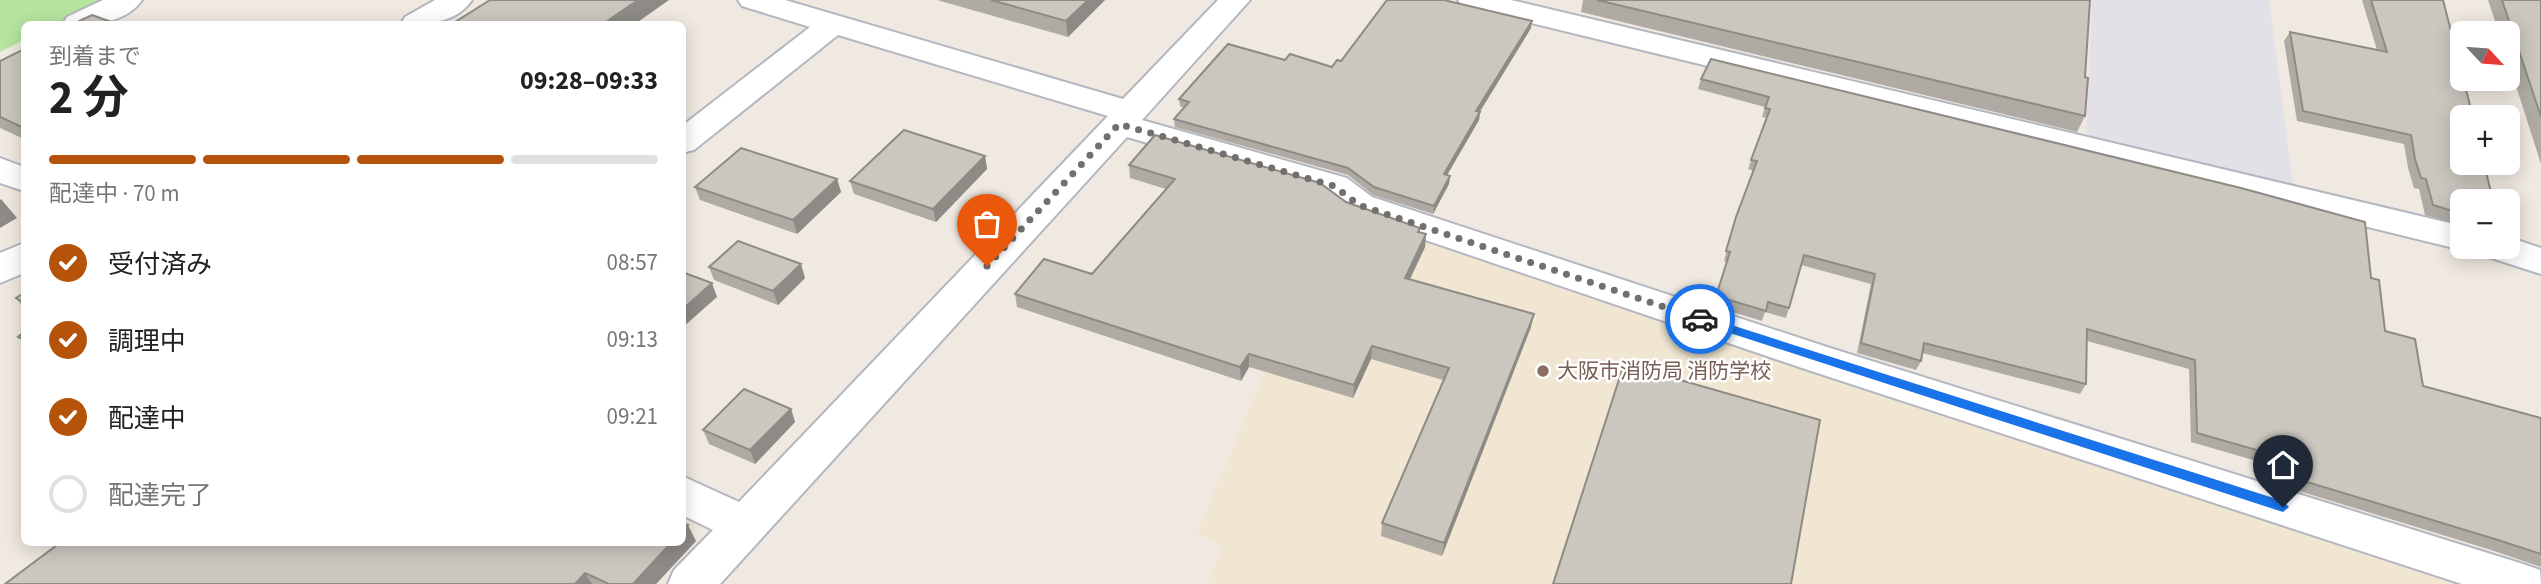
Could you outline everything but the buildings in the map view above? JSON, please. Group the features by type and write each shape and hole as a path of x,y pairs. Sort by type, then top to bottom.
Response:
{"street":[{"path":"85,21 127,0"},
{"path":"421,21 457,0"},
{"path":"753,0 1334,186 1359,205 1568,275 2524,584"},
{"path":"691,584 1235,0"},
{"path":"1473,0 2450,235"},
{"path":"686,140 832,25"},
{"path":"0,169 21,179"},
{"path":"2520,254 2541,261"},
{"path":"0,270 21,258"},
{"path":"686,496 746,526"}],"shaded area":[{"path":"2092,0 2269,0 2293,185 2086,137"},
{"name":"大阪市消防局 消防学校","path":"1333,209 2464,584 1206,584 1223,548 1197,533"}],"green space":[{"path":"0,0 106,0 62,21 21,21 21,42 0,52"}],"way so far":[{"path":"987,266 1119,124 1334,186 1359,205 1700,319"}],"place":[{"name":"大阪市消防局 消防学校","path":"1543,371"}],"route":[{"path":"1700,319 2283,507"}]}
